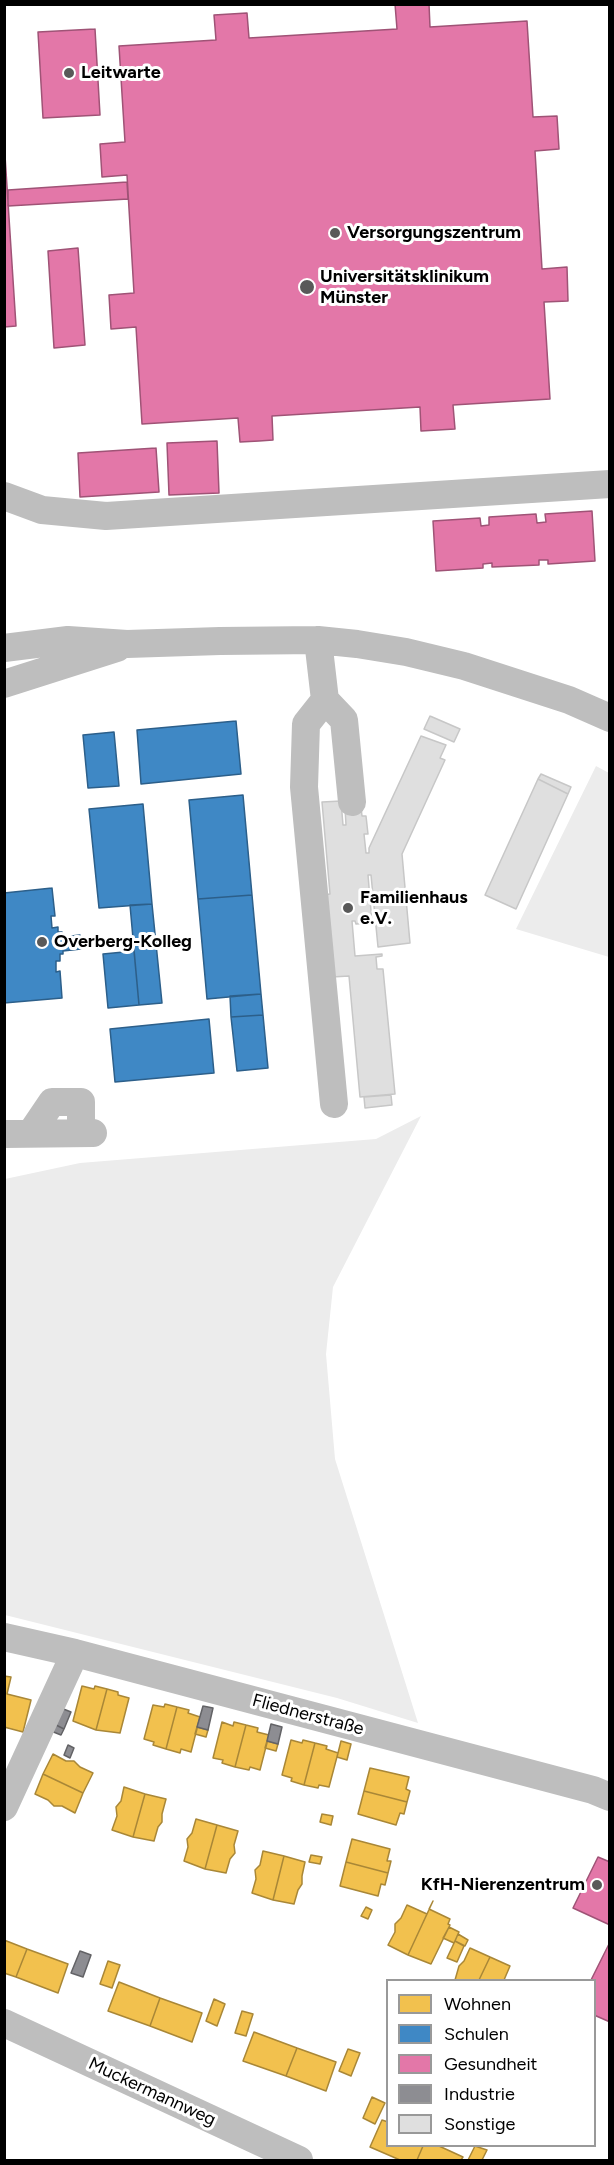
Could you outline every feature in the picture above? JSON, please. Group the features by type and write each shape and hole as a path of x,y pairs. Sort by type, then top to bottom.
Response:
{"street":[{"path":"4,496 42,510 106,516 609,484"},
{"path":"4,648 69,639 127,645 318,640 357,644 406,652 464,666 558,696 609,718"},
{"path":"318,640 324,700 344,720 352,802"},
{"path":"4,684 127,645"},
{"path":"324,700 306,724 304,787 333,1104"},
{"path":"18,1134 87,1132"},
{"name":"Fliednerstraße","path":"4,1637 75,1653 593,1790 609,1797"},
{"path":"4,1807 75,1653"},
{"name":"Muckermannweg","path":"4,2023 299,2160"}],"shaded area":[{"path":"596,766 609,773 609,957 516,929"},
{"path":"421,1116 333,1287 326,1354 335,1459 418,1723 337,1698 5,1615 5,1179 80,1163 376,1139"}],"building: Wohnen":[{"path":"4,1676 11,1677 7,1694 31,1700 23,1732 4,1727"},
{"path":"82,1686 107,1689 96,1730 73,1721"},
{"path":"107,1689 129,1698 120,1733 96,1730"},
{"path":"165,1704 177,1707 166,1749 144,1739 153,1705 164,1707"},
{"path":"177,1707 189,1710 188,1713 200,1717 191,1752 181,1749 180,1753 166,1749"},
{"path":"222,1722 233,1726 234,1722 246,1725 235,1767 222,1763 223,1760 213,1758"},
{"path":"246,1725 258,1728 257,1732 269,1735 260,1770 235,1767"},
{"path":"197,1727 208,1730 206,1737 195,1734"},
{"path":"291,1740 315,1743 304,1785 282,1775"},
{"path":"267,1741 278,1744 276,1751 265,1748"},
{"path":"341,1741 351,1744 347,1760 337,1757"},
{"path":"315,1743 327,1746 326,1749 338,1753 329,1787 319,1785 318,1788 304,1785"},
{"path":"53,1754 66,1761 74,1761 80,1767 93,1773 83,1793 43,1774"},
{"path":"370,1768 409,1777 406,1789 410,1791 407,1802 364,1791"},
{"path":"43,1774 83,1793 75,1813 62,1806 54,1806 48,1800 35,1794"},
{"path":"124,1787 145,1794 133,1837 112,1830 117,1816 116,1807 121,1801"},
{"path":"364,1791 407,1802 404,1814 400,1813 396,1825 358,1814"},
{"path":"145,1794 166,1799 162,1822 154,1841 133,1837"},
{"path":"322,1814 333,1816 331,1825 320,1822"},
{"path":"196,1819 217,1825 205,1869 184,1861 188,1847 187,1839 192,1833"},
{"path":"217,1825 238,1831 234,1845 235,1853 230,1859 226,1873 205,1869"},
{"path":"352,1839 390,1849 387,1861 391,1861 388,1873 346,1862"},
{"path":"263,1851 284,1856 273,1900 252,1893 256,1879 255,1870 260,1865"},
{"path":"311,1855 322,1857 320,1864 309,1862"},
{"path":"284,1856 305,1862 302,1884 294,1904 273,1900"},
{"path":"346,1862 388,1873 385,1885 381,1884 378,1896 340,1886"},
{"path":"407,1905 427,1914 408,1955 388,1945 395,1932 395,1924 401,1918"},
{"path":"366,1907 372,1910 368,1919 361,1916"},
{"path":"429,1909 450,1919 448,1924 450,1925 431,1964 408,1955"},
{"path":"449,1927 459,1932 454,1943 443,1938"},
{"path":"458,1934 468,1940 465,1946 455,1941"},
{"path":"4,1940 27,1949 16,1977 4,1973"},
{"path":"455,1941 464,1946 457,1962 447,1958"},
{"path":"470,1948 490,1957 479,1979 455,1979 459,1966"},
{"path":"27,1949 68,1964 58,1993 16,1977"},
{"path":"490,1957 510,1966 504,1979 479,1979"},
{"path":"108,1961 120,1965 112,1988 100,1984"},
{"path":"119,1982 160,1998 150,2026 108,2011"},
{"path":"160,1998 202,2013 192,2042 150,2026"},
{"path":"214,1999 225,2004 217,2026 206,2021"},
{"path":"242,2011 253,2014 246,2036 235,2033"},
{"path":"254,2032 297,2048 286,2076 243,2061"},
{"path":"297,2048 336,2062 326,2091 286,2076"},
{"path":"348,2049 360,2053 351,2076 339,2071"},
{"path":"372,2097 385,2103 375,2124 363,2118"},
{"path":"382,2120 386,2121 386,2147 423,2147 417,2160 400,2160 370,2147"},
{"path":"423,2147 441,2147 463,2157 461,2160 417,2160"},
{"path":"474,2147 487,2150 482,2160 468,2160"}],"building: Schulen":[{"path":"236,721 241,774 141,784 137,730"},
{"path":"114,732 119,786 88,788 83,735"},
{"path":"243,795 252,895 198,899 189,800"},
{"path":"143,804 152,904 99,908 89,809"},
{"path":"52,888 55,916 51,916 52,928 58,927 58,932 62,932 62,937 80,935 81,949 63,951 63,954 60,954 60,961 56,961 56,972 60,971 62,998 4,1003 4,893"},
{"path":"252,895 261,994 207,999 198,899"},
{"path":"152,904 162,1003 139,1005 130,905"},
{"path":"134,951 139,1005 108,1008 103,954"},
{"path":"261,994 263,1015 231,1017 230,996"},
{"path":"263,1015 268,1068 237,1071 231,1017"},
{"path":"209,1019 214,1073 115,1082 110,1029"}],"building: Gesundheit":[{"name":"Versorgungszentrum","path":"395,4 429,4 430,27 527,21 533,117 557,116 559,149 535,151 542,269 567,267 568,301 544,302 550,399 453,405 455,429 421,431 420,407 272,416 273,440 259,441 240,442 238,418 142,424 136,327 111,329 109,295 134,293 127,175 102,177 100,144 125,142 119,46 216,40 214,15 247,13 249,38 397,29"},
{"name":"Leitwarte","path":"95,29 100,115 43,118 38,32"},
{"path":"4,140 16,326 4,327"},
{"path":"127,182 128,199 8,206 8,190"},
{"path":"78,248 85,345 54,348 48,251"},
{"path":"217,441 219,493 169,495 167,443"},
{"path":"156,448 159,492 80,497 78,453"},
{"path":"592,511 595,561 548,564 548,560 539,560 539,565 492,567 492,563 483,564 483,568 436,571 433,521 480,518 481,526 489,525 489,517 536,514 537,523 546,522 545,514"},
{"name":"KfH-Nierenzentrum","path":"598,1857 610,1862 610,1925 573,1908"},
{"name":"KfH-Nierenzentrum","path":"610,1942 610,2022 596,2016 596,1979 592,1979"}],"building: Industrie":[{"path":"203,1706 213,1708 208,1730 197,1727"},
{"path":"61,1708 71,1712 64,1729 54,1724"},
{"path":"54,1724 64,1729 61,1735 51,1731"},
{"path":"271,1724 282,1727 278,1744 267,1741"},
{"path":"68,1745 74,1748 70,1758 64,1755"},
{"path":"80,1951 91,1955 83,1977 71,1973"}],"building: Sonstige":[{"path":"430,716 460,729 454,742 424,729"},
{"name":"Familienhaus e.V.","path":"421,736 446,745 440,758 445,760 402,854 410,943 378,947 371,875 368,875 372,923 356,924 352,921 355,956 382,954 376,957 377,969 383,969 395,1094 360,1097 349,976 332,977 324,895 330,894 322,802 341,801 343,825 346,825 345,808 361,807 362,816 366,816 368,834 364,834 366,853 369,853 369,848"},
{"path":"541,774 571,787 568,794 538,779"},
{"path":"538,779 568,794 516,909 485,895"},
{"path":"391,1095 392,1105 365,1108 364,1097"}],"place":[{"name":"Leitwarte","path":"69,73"},
{"name":"Versorgungszentrum","path":"335,233"},
{"name":"Universitätsklinikum Münster","path":"307,287"},
{"name":"Familienhaus e.V.","path":"348,908"},
{"name":"Overberg-Kolleg","path":"42,942"},
{"name":"KfH-Nierenzentrum","path":"597,1885"}]}
